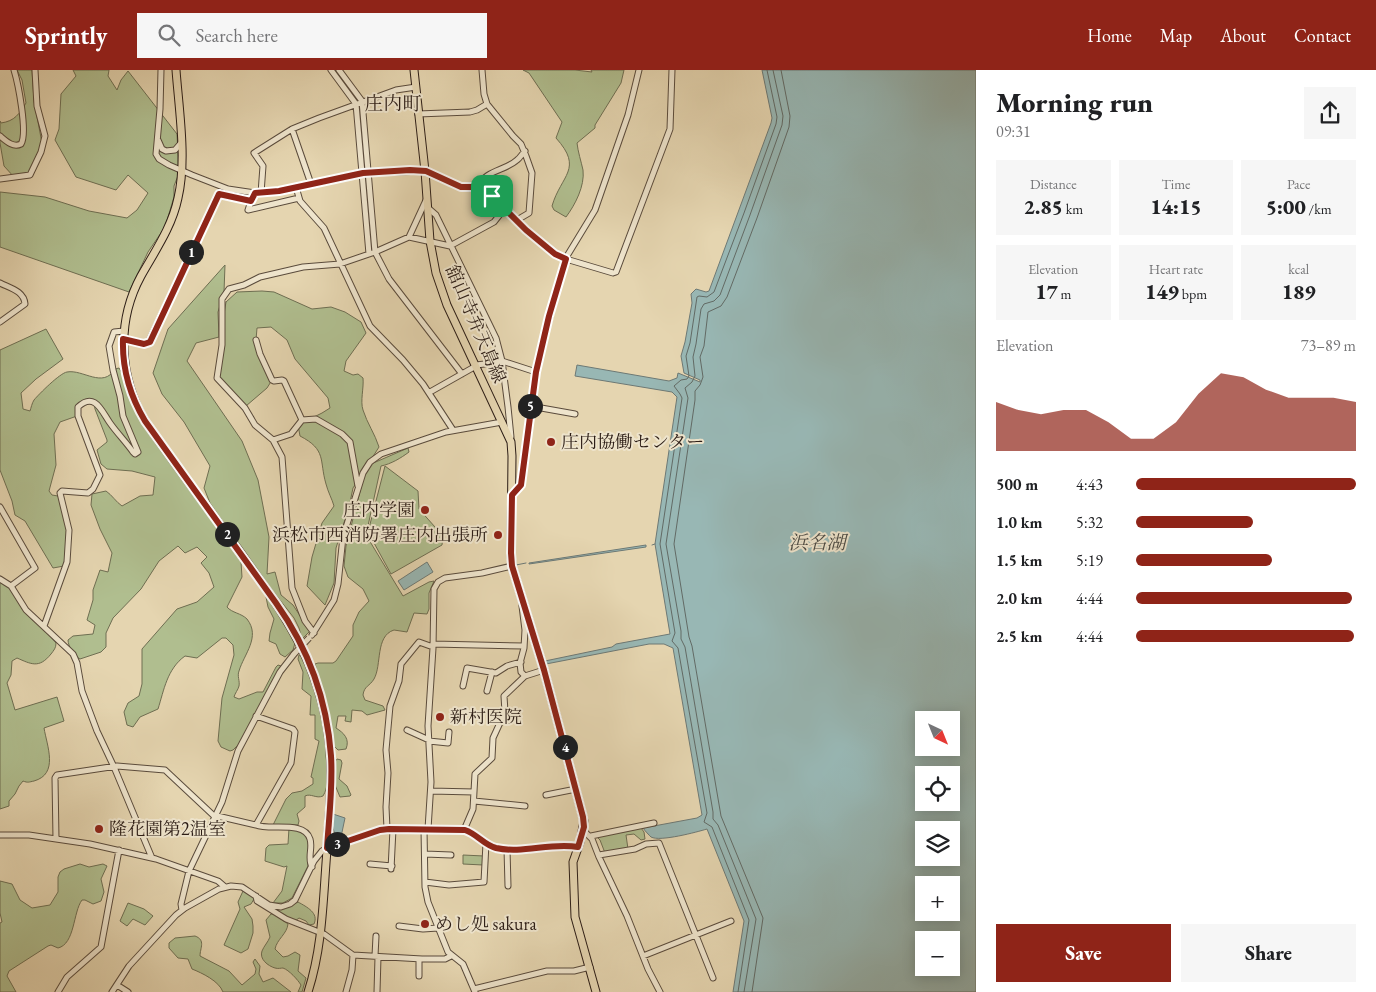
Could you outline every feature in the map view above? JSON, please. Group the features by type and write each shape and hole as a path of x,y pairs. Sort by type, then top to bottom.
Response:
{"main road":[{"path":"176,70 182,171 180,192 175,212 134,290 127,310 124,360 128,382 141,415 294,630 308,660 322,702 330,745 331,789 320,932 316,965 308,992"},
{"name":"舘山寺弁天島線","path":"414,70 426,171 430,241 436,273 443,294 511,442 512,566 522,598 526,622 544,670 584,821 573,866 575,917 596,992"}],"street":[{"path":"0,136 6,142 15,145 22,144 24,140 24,127 14,70"},
{"path":"0,179 30,175 41,152 45,136 37,106 34,70"},
{"path":"161,70 156,154 159,159 182,171 228,188 255,193 365,173 426,171 461,187 478,187 492,196 555,254 613,273 616,272 670,129 672,70"},
{"path":"331,70 356,104 365,173 372,253 389,279 462,374"},
{"path":"340,70 362,101 365,173"},
{"path":"482,70 484,94 487,104 512,136 521,144 532,172 529,213 517,220"},
{"path":"512,495 521,485 536,372 549,316 566,259 594,210 628,115 639,70"},
{"path":"261,193 263,166 254,153 292,129 362,101 396,90 416,87"},
{"path":"418,114 470,112 487,104"},
{"path":"158,129 159,144 162,149 166,151 175,150 181,143"},
{"path":"292,129 311,184"},
{"path":"478,187 495,170 516,161 524,151"},
{"path":"296,187 300,201 324,228 370,326 403,360 430,392 453,430"},
{"path":"255,193 248,210 299,198"},
{"path":"44,626 66,562 69,530 60,493 62,491 88,493 93,489 100,476 78,416 78,407 90,401 95,402 104,411 110,423 133,452 138,452 124,416 109,346 114,332 144,344 150,342 219,194 251,201"},
{"path":"409,237 427,197"},
{"path":"428,208 436,215 496,338 502,361 511,442"},
{"path":"314,633 305,621 292,588 282,457 273,440 255,424 245,408 217,378 222,345 222,299 229,289 244,285 260,277 302,267 340,264 409,237 450,246 494,222 505,208"},
{"path":"0,283 21,294 25,304 0,322"},
{"path":"256,340 272,380 274,382 284,381 302,420"},
{"path":"430,392 476,366 502,361 536,372"},
{"path":"530,406 575,414"},
{"path":"273,440 291,434 302,420 316,419 342,434 350,442 358,488"},
{"path":"182,910 189,871 226,793 235,757 280,672 314,633 330,608 336,592 342,542 365,469 377,456 453,430 502,422"},
{"path":"0,507 35,568 11,586"},
{"path":"512,566 482,573 445,578 438,582 433,593 433,645 428,722 430,791 424,854 427,898 447,950 451,956 463,964 474,990 547,971 574,971 590,967"},
{"path":"0,579 11,586 23,606 73,654 77,663 81,685 100,737 152,858"},
{"path":"525,676 521,672 521,662 526,622"},
{"path":"370,864 391,868 390,829 386,807 388,773 386,750 390,703 399,681 402,662 419,642 433,645 524,646"},
{"path":"463,686 467,668 498,672 507,666 521,662"},
{"path":"464,830 471,815 474,801 475,774 492,758 493,738 505,712 503,698 525,676 544,670"},
{"path":"488,691 492,672"},
{"path":"256,716 293,729 296,732 291,763 256,825"},
{"path":"407,730 429,741 448,743 450,741 449,732"},
{"path":"56,838 55,778 57,776 114,767 166,770 215,816 264,828 294,827 307,835 310,841 312,867"},
{"path":"546,795 576,789"},
{"path":"430,791 474,792"},
{"path":"474,801 525,806"},
{"path":"591,836 654,823"},
{"path":"112,992 132,962 182,910 225,887 242,887 275,907 290,904 296,898 319,854 327,848 390,829 464,830 494,847 508,849 578,847"},
{"path":"583,830 591,836 660,992"},
{"path":"0,835 23,834 56,838 119,850 152,858 218,881 225,887"},
{"path":"425,882 449,884 484,882 486,843"},
{"path":"599,856 635,849 646,844 659,843 713,978"},
{"path":"508,849 508,886"},
{"path":"58,992 67,977 101,947 119,850"},
{"path":"424,854 451,855"},
{"path":"256,896 257,901 278,915 320,932 353,955 419,959 446,959 451,956"},
{"path":"643,956 731,921"},
{"path":"399,926 423,929 438,928"},
{"path":"376,936 377,992"},
{"path":"346,992 352,970 353,955"},
{"path":"418,976 419,959"},
{"path":"117,984 128,992"}],"green space":[{"path":"17,70 32,70 34,101 42,143 30,174 14,177 4,166 0,143 0,121 1,123 13,119 19,114 26,103 22,80"},
{"path":"73,70 109,70 108,76 117,90 121,80 128,71 177,134 179,173 174,186 174,197 165,227 148,252 129,292 0,247 0,192 45,197 89,211 127,218 137,210 148,193 128,175 116,190 76,177 55,140 59,129 61,94 76,76"},
{"path":"523,70 575,70 592,72 591,70 624,70 621,83 595,125 595,128 577,143 583,176 581,189 566,217 554,210 552,206 568,172 569,165 568,157 556,138 562,122 529,73"},
{"path":"225,265 224,292 218,312 219,337 196,343 187,361 242,441 258,480 269,537 267,574 275,572 281,595 293,605 310,631 302,639 294,618 258,572 210,503 204,488 210,466 184,422 162,394 153,373 168,329"},
{"path":"237,292 274,292 312,309 331,307 345,312 361,322 366,333 346,361 344,371 353,375 358,374 363,378 363,410 379,447 353,488 336,548 334,583 325,605 307,586 312,557 322,523 334,506 318,451 309,441 300,436 298,425 330,408 328,398 295,359 287,340 271,327 257,328 256,340 272,380 267,388 246,406 218,375 226,302"},
{"path":"46,329 63,359 21,393 23,409 30,411 33,401 64,373 80,373 99,378 110,375 115,369 119,368 129,397 142,423 241,562 242,577 227,607 247,619 251,626 252,639 238,673 239,686 234,697 239,699 257,692 263,692 276,667 278,665 281,666 239,744 233,750 230,751 221,747 218,741 222,698 234,655 233,645 226,638 222,638 197,658 185,656 179,661 170,673 158,709 140,717 133,727 127,725 124,712 128,703 139,696 142,684 142,649 177,609 197,602 214,587 209,573 201,563 207,557 197,547 185,553 178,546 159,561 141,589 113,618 106,633 106,647 101,652 80,659 70,648 68,640 73,636 93,634 95,625 87,620 93,600 93,590 100,570 108,572 112,553 91,505 92,494 106,491 122,506 140,496 153,495 155,477 132,471 107,469 101,464 97,450 107,440 94,403 81,402 77,416 60,422 54,434 56,465 49,491 52,495 59,498 67,530 64,566 53,568 25,521 15,515 12,501 0,470 0,350"},
{"path":"408,448 409,452 403,456 381,466 366,535 403,596 434,581 429,593 429,609 427,614 414,613 407,632 394,630 384,638 374,679 363,695 365,700 383,706 385,710 367,715 362,711 352,710 351,722 345,721 346,716 338,716 336,728 344,734 347,739 347,745 346,749 338,750 333,745 328,712 315,664 333,663 336,661 353,636 353,625 359,612 369,601 363,589 348,577 344,566 346,546 365,472 371,464"},
{"path":"385,466 418,491 419,509 443,536 442,545 391,574 368,532"},
{"path":"0,581 10,588 56,643 51,654 43,662 35,664 17,658 12,661 11,675 7,683 15,710 57,697 64,721 44,728 50,759 47,772 34,781 23,781 9,801 9,806 0,809"},
{"path":"266,597 279,612 295,643 293,650 285,657 280,654 276,644 269,641 274,619 268,607"},
{"path":"299,655 303,657 316,693 326,746 328,776 323,796 305,796 305,807 297,814 298,825 273,825 286,799 292,793 302,791 313,784 313,778 311,777 319,741 315,739 315,715 310,715 311,696 302,689 303,672 298,659"},
{"path":"337,759 341,760 342,763 339,779 347,786 350,796 340,797 335,785 334,763"},
{"path":"289,828 296,829 306,836 309,841 308,866 292,898 283,903 273,903 282,891 287,866 284,867 265,861 266,848 269,845 288,844"},
{"path":"641,828 645,839 641,840 634,834 626,835 628,849 605,853 597,837 598,836"},
{"path":"463,855 484,856 483,865 463,864"},
{"path":"80,864 89,867 103,864 107,866 101,879 104,892 101,901 93,904 82,900 68,941 58,948 51,945 48,946 9,971 7,976 16,992 0,992 0,923 2,922 0,913 0,881 12,884 20,900 32,908 50,905 58,892 60,872"},
{"path":"243,891 254,899 251,904 244,907 252,919 253,933 248,949 241,953 224,945 240,909 238,902"},
{"path":"298,902 314,914 314,924 309,925 306,921 299,918 295,921 276,911"},
{"path":"128,903 144,909 153,916 145,925 133,919 127,926 120,921"},
{"path":"271,914 274,914 288,924 275,949 283,957 295,952 300,955 298,971 306,978 302,992 298,992 301,985 291,973 283,968 270,966 262,957 262,951 270,937 266,920"},
{"path":"195,936 202,944 200,956 229,971 242,985 255,974 256,969 253,962 255,959 260,966 259,974 263,982 273,978 291,992 223,992 214,981 192,969 188,959 178,958 169,948 169,943 175,938"}],"water":[{"name":"浜名湖","path":"762,70 976,70 976,992 733,992 744,921 707,829 679,836 656,838 651,837 643,828 697,818 702,815 673,648 664,644 649,644 546,664 545,661 612,647 616,644 670,634 655,544 677,397 672,392 575,376 577,365 669,381 677,378 678,373 700,382 700,380 684,373 681,356 692,303 691,294 696,289 709,291 772,118"},
{"path":"646,545 646,547 529,564 529,563"},
{"path":"427,562 433,572 404,590 398,581"},
{"path":"333,814 345,818 341,837 336,839 332,824"}],"waterway":[{"path":"345,83 358,101"},
{"path":"359,106 365,172"},
{"path":"365,176 371,244"},
{"path":"374,256 385,276"},
{"path":"516,565 526,563"}],"place":[{"name":"庄内協働センター","path":"551,442"},
{"name":"庄内学園","path":"425,510"},
{"name":"浜松市西消防署庄内出張所","path":"498,535"},
{"name":"新村医院","path":"440,717"},
{"name":"隆花園第2温室","path":"99,829"},
{"name":"めし処 sakura","path":"425,924"}],"district":[{"name":"庄内町","path":"393,103"}],"route":[{"path":"410,170 426,171 461,187 478,187 492,196 526,230 555,254 566,259 549,316 536,372 521,485 512,495 511,553 512,566 567,753 584,827 578,847 556,846 520,850 508,849 490,846 465,830 389,829 380,830 327,848 331,789 330,745 322,702 308,660 294,630 276,603 141,415 128,382 123,339 144,344 150,342 171,293 219,194 251,201 255,193 279,191 363,173 410,170"}]}
